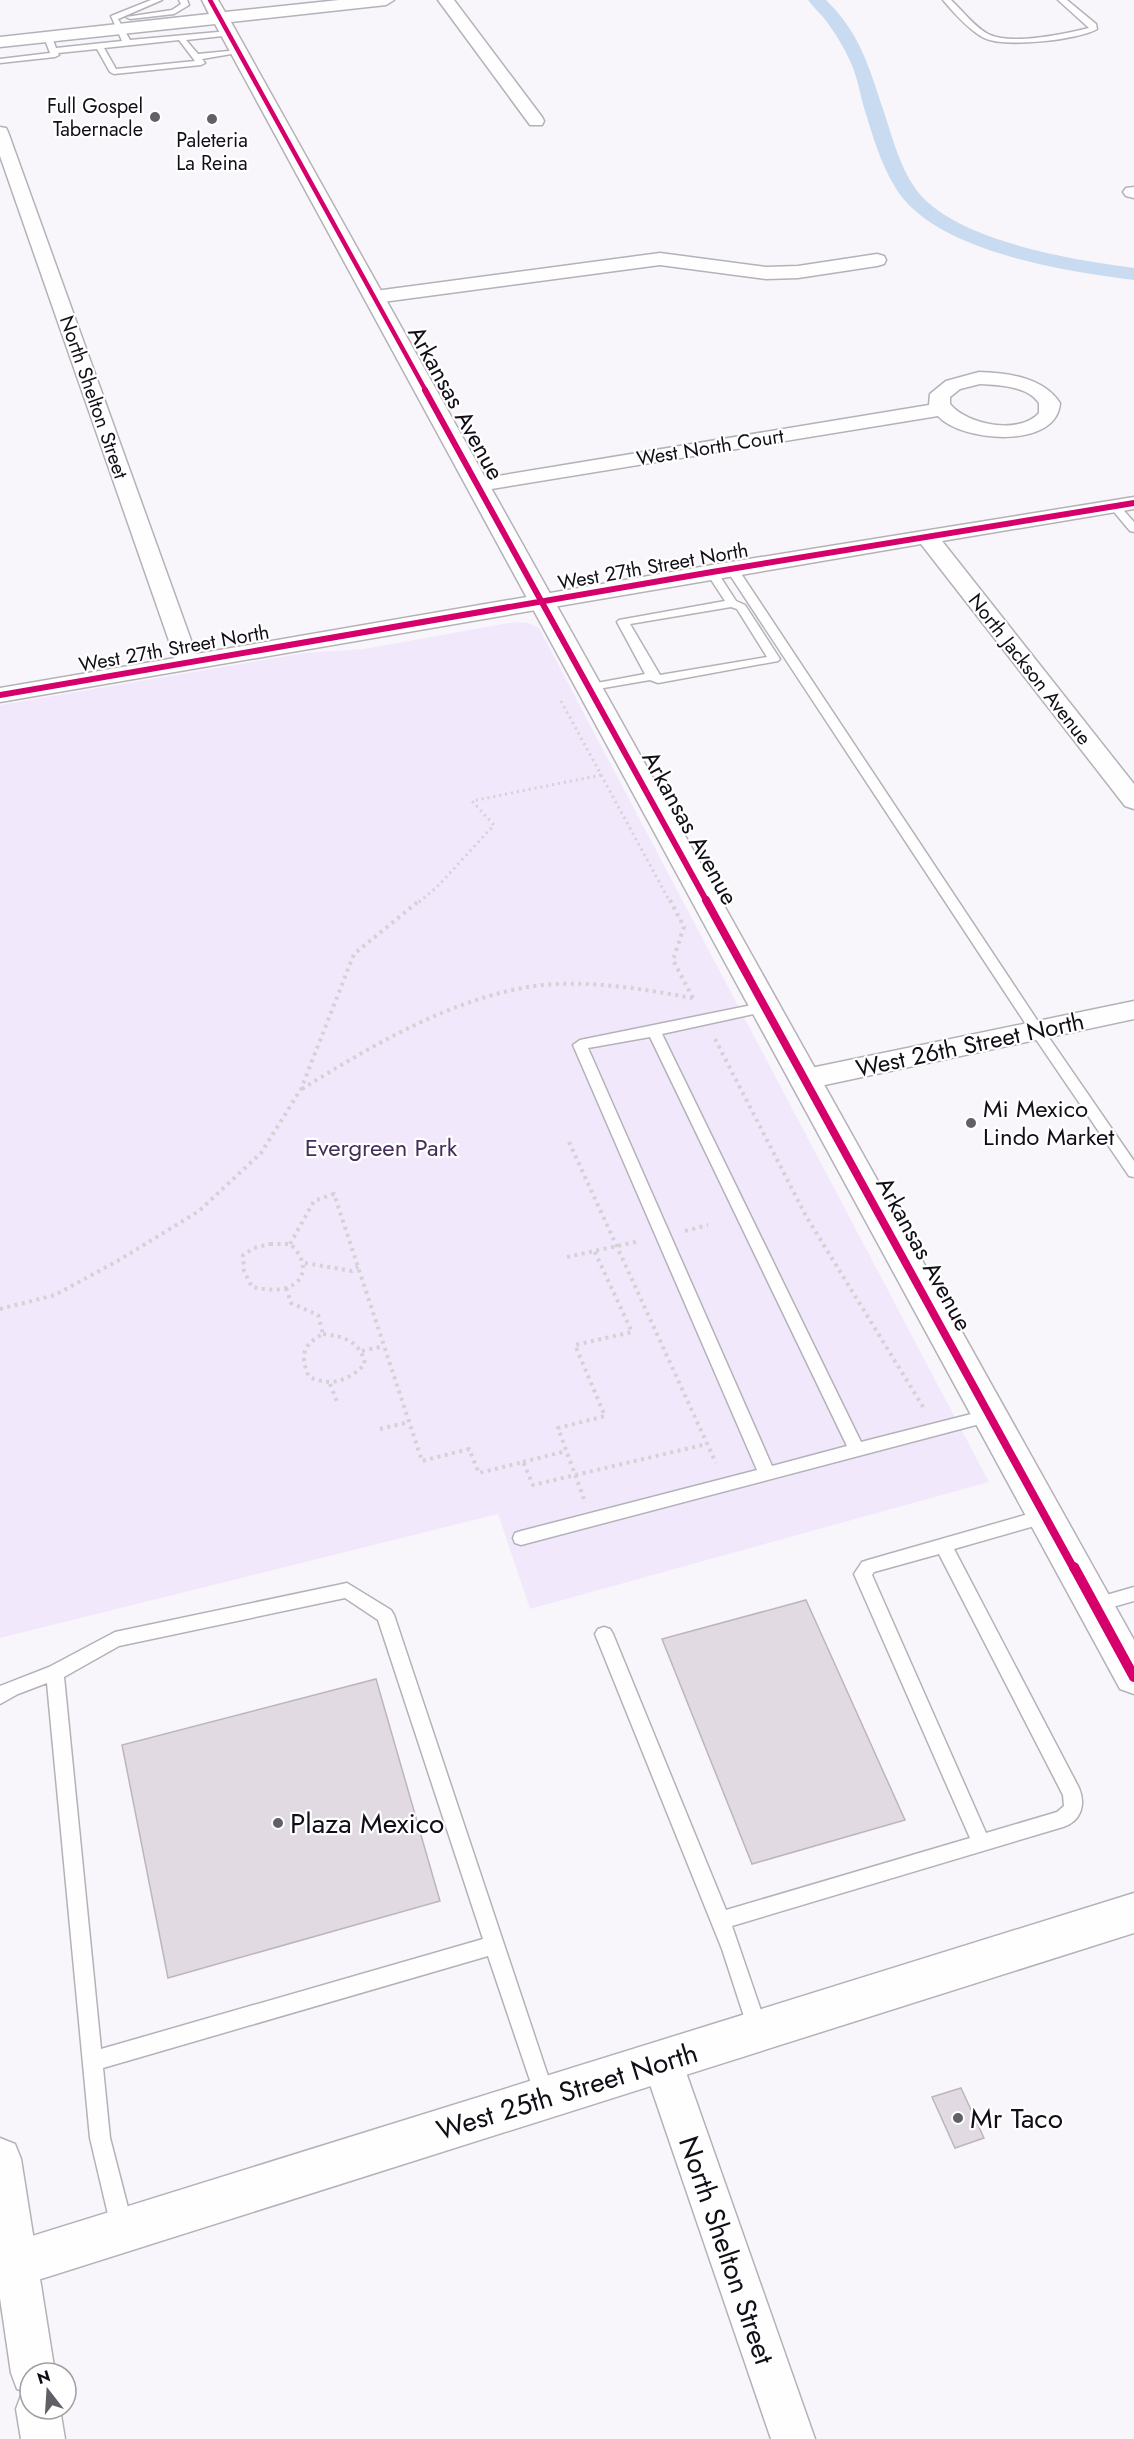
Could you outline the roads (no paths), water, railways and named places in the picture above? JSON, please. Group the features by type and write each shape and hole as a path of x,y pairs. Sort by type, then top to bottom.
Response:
{"street":[{"path":"0,42 51,44 120,30 379,0"},
{"path":"446,0 536,121"},
{"name":"Arkansas Avenue","path":"220,17 1134,1677"},
{"name":"North Shelton Street","path":"0,132 188,663"},
{"path":"375,297 649,260 687,262 766,273 798,272 877,260"},
{"path":"996,378 1028,386 1041,393 1049,402 1050,411 1045,420 1034,427 999,432 963,425 949,418 941,409 939,401 942,393 951,386 971,380 996,378"},
{"name":"West North Court","path":"479,486 941,409"},
{"name":"West 27th Street North","path":"0,695 1124,504"},
{"name":"North Jackson Avenue","path":"927,537 1134,801"},
{"name":"West 26th Street North","path":"806,1079 1134,1010"},
{"name":"West 25th Street North","path":"9,2266 1134,1912"},
{"name":"North Shelton Street","path":"662,2061 793,2439"},
{"path":"0,2160 9,2266 30,2361"},
{"path":"40,2421 43,2439"}],"lane":[{"path":"0,61 55,55 51,44 99,46 158,0"},
{"path":"120,30 174,12 185,5 183,0"},
{"path":"947,0 986,36 995,39 1011,41 1093,29 1093,26 1062,0"},
{"path":"120,30 181,38 220,17"},
{"path":"99,46 114,72 201,63 181,38"},
{"path":"196,57 239,52"},
{"path":"1124,504 1134,529"},
{"path":"722,571 732,603"},
{"path":"722,571 1134,1172"},
{"path":"732,603 741,607 774,659 658,679 652,676 622,622 732,603"},
{"path":"590,688 652,676"},
{"path":"767,1007 580,1045 767,1474"},
{"path":"654,1031 857,1450"},
{"path":"521,1538 991,1415"},
{"path":"981,1843 863,1574 868,1568 1046,1516"},
{"path":"720,1921 1063,1819 1073,1809 1072,1794 943,1545"},
{"path":"0,1696 12,1688 55,1673 115,1639 347,1590 385,1615 545,2098"},
{"path":"1095,1605 1134,1594"},
{"path":"604,1634 732,1949 758,2031"},
{"path":"55,1673 100,2138 122,2230"},
{"path":"93,2061 495,1945"}],"waterway":[{"path":"816,0 840,27 858,59 880,130 900,179 910,195 930,213 955,228 1014,251 1077,265 1134,274"}],"place":[{"name":"Full Gospel Tabernacle","path":"155,117"},
{"name":"Paleteria La Reina","path":"212,119"},
{"name":"Mi Mexico Lindo Market","path":"971,1123"},
{"name":"Plaza Mexico","path":"278,1823"},
{"name":"Mr Taco","path":"958,2118"}],"park label":[{"name":"Evergreen Park","path":"381,1148"}]}
